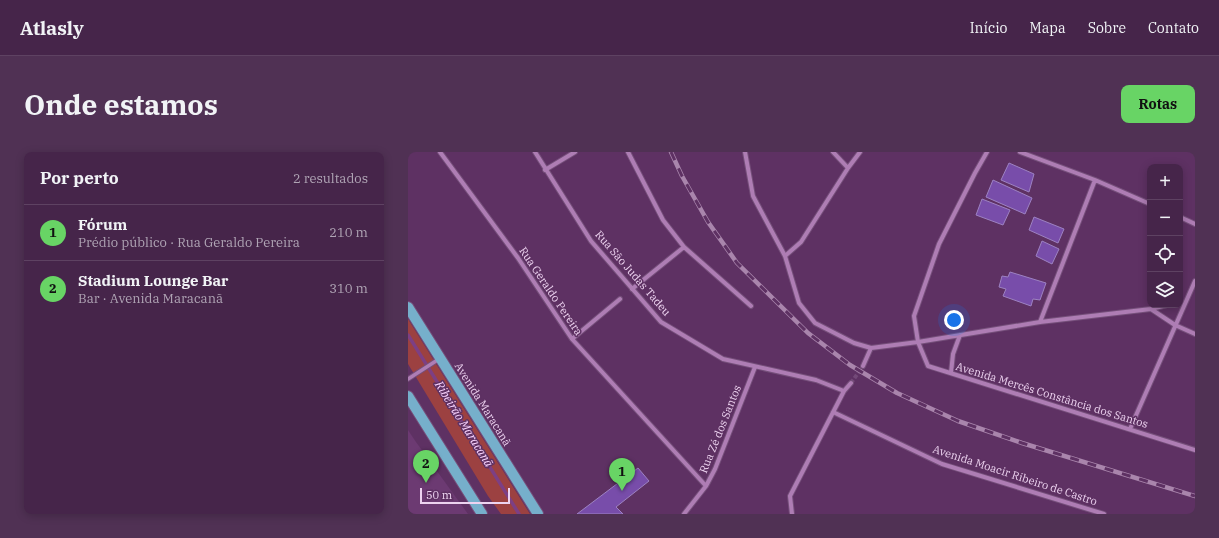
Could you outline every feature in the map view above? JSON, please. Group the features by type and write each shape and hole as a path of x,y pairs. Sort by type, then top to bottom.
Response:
{"main road":[{"name":"Avenida Maracanã","path":"408,307 538,514"},
{"path":"408,396 482,514"}],"street":[{"name":"Rua Geraldo Pereira","path":"440,152 518,258 572,339 706,486"},
{"name":"Rua São Judas Tadeu","path":"534,152 591,241 661,322 723,359 816,380 844,391"},
{"path":"545,170 575,152"},
{"path":"628,152 663,220 684,247 751,306"},
{"path":"745,152 753,196 786,256 800,303 815,323 854,343 871,348 960,336 1040,322 1154,308"},
{"path":"833,152 848,168"},
{"path":"786,256 801,242 848,168 860,152"},
{"path":"918,342 914,316 939,244 975,172 987,152"},
{"path":"1020,152 1096,180 1147,203"},
{"path":"1040,322 1096,180"},
{"path":"1183,218 1195,224"},
{"path":"632,290 684,247"},
{"path":"1130,429 1195,281"},
{"path":"572,339 620,299"},
{"path":"1150,309 1175,325 1195,334"},
{"path":"951,373 953,354 960,336"},
{"name":"Avenida Mercês Constância dos Santos","path":"918,342 928,366 1195,450"},
{"path":"863,366 871,348"},
{"path":"408,379 440,358"},
{"name":"Rua Zé dos Santos","path":"684,514 706,486 715,470 755,367"},
{"path":"792,514 790,496 844,391 851,383"},
{"name":"Avenida Moacir Ribeiro de Castro","path":"833,412 942,464 1104,514"}],"shaded area":[{"path":"408,319 530,514 501,514 488,496 408,364"},
{"path":"408,430 416,442 468,514 408,514"}],"building":[{"path":"1009,163 1034,174 1029,192 1001,180"},
{"path":"993,180 1032,198 1025,214 986,197"},
{"path":"982,199 1010,210 1003,225 976,215"},
{"path":"1034,217 1064,229 1058,243 1029,230"},
{"path":"1042,241 1059,249 1052,264 1036,256"},
{"path":"1010,272 1046,283 1040,300 1033,299 1031,306 1003,296 1006,289 999,287 1002,276 1008,277"},
{"path":"638,468 649,481 616,507 623,514 577,514"}],"waterway":[{"name":"Ribeirão Maracanã","path":"408,335 519,514"}],"tunnel":[{"path":"851,383 863,366"}],"railway":[{"path":"671,152 682,176 708,222 737,263 808,333 850,365 897,393 958,421 1022,443 1195,496"}],"place":[{"name":"Stadium Lounge Bar","path":"426,483"},
{"name":"Fórum","path":"622,491"}]}
